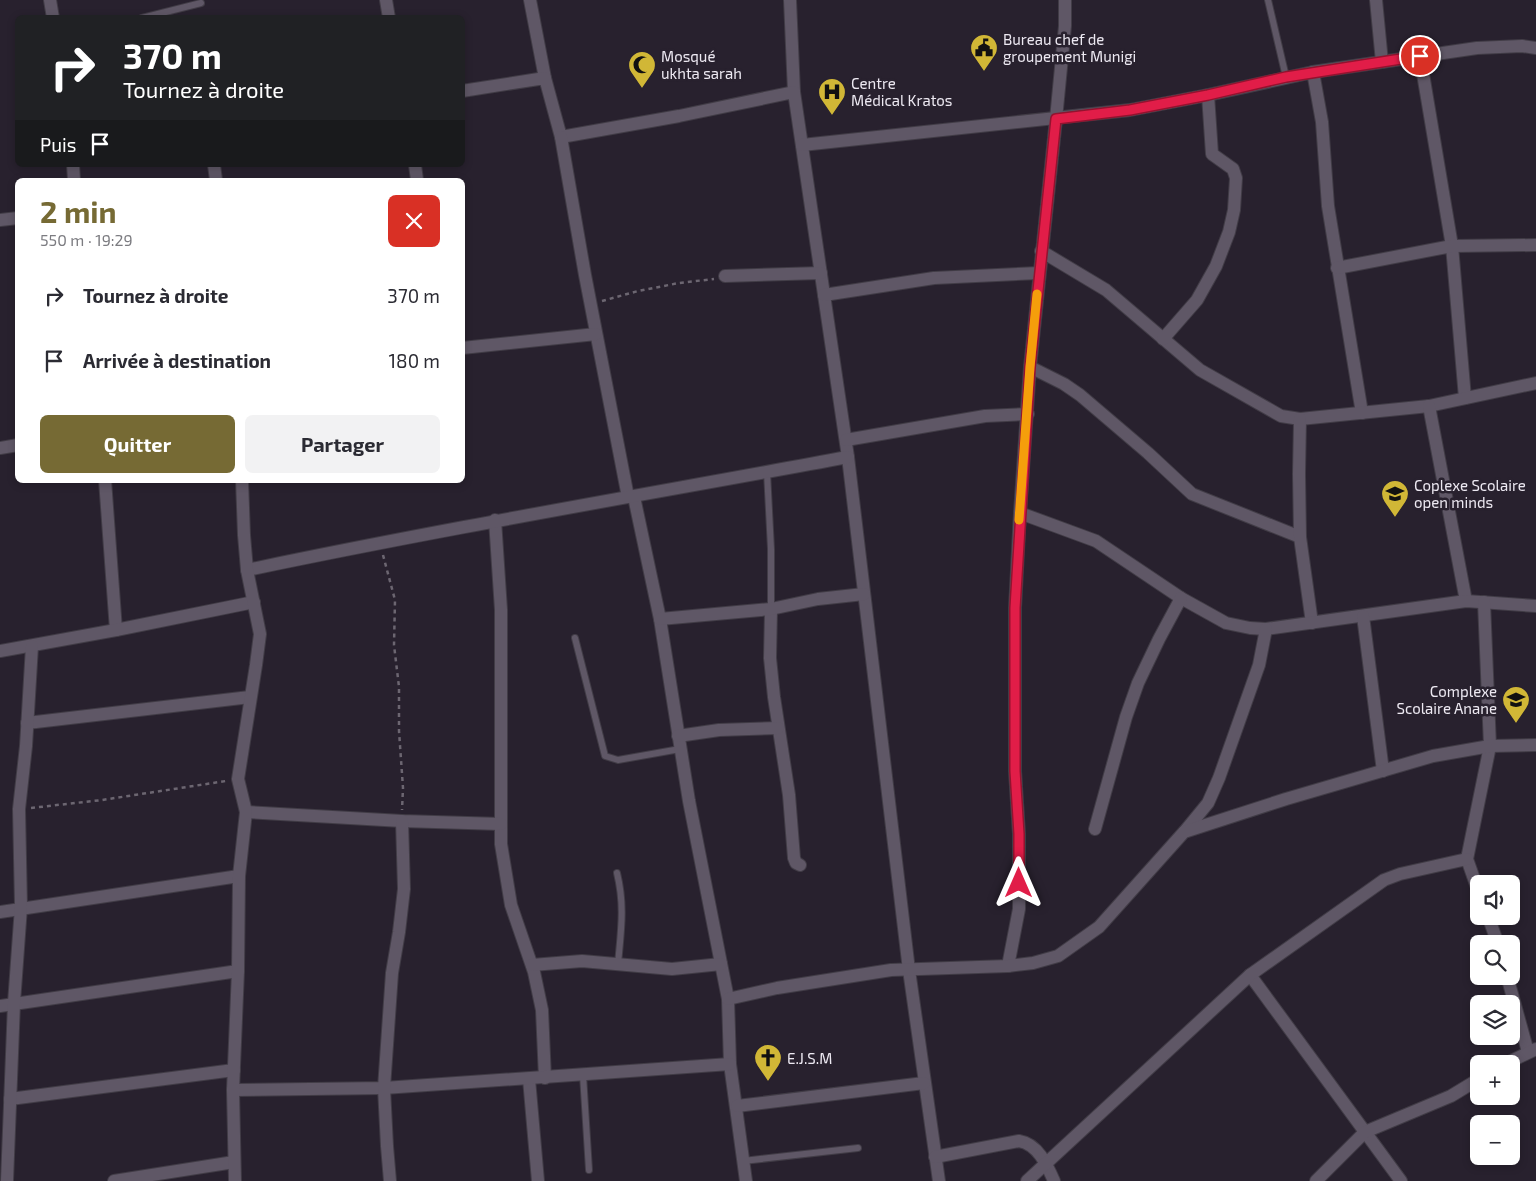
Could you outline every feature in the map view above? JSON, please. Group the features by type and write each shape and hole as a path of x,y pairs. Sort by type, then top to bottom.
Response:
{"street":[{"path":"50,0 52,15"},
{"path":"386,0 388,15"},
{"path":"530,0 545,78 561,137 596,334 631,497 660,619 679,742 728,999 730,1064 746,1181"},
{"path":"790,0 794,92 846,440 909,970 938,1181"},
{"path":"1008,966 1019,909 1019,834 1015,761 1015,608 1020,514 1030,367 1056,119 1064,26 1064,0"},
{"path":"1376,0 1382,62"},
{"path":"802,145 1130,110 1313,72 1492,47 1522,46 1536,48"},
{"path":"1420,56 1452,246 1465,398"},
{"path":"1313,72 1322,122 1328,206 1362,413"},
{"path":"465,91 545,78"},
{"path":"561,137 679,116 794,92"},
{"path":"1163,339 1197,300 1216,266 1229,232 1234,210 1235,173 1215,158 1210,150 1208,95"},
{"path":"0,220 15,218"},
{"path":"1337,268 1452,246 1536,245"},
{"path":"1042,251 1106,290 1200,370 1281,416 1300,419 1429,406 1536,383"},
{"path":"725,276 821,273"},
{"path":"824,294 934,278 1039,274"},
{"path":"465,348 596,334"},
{"path":"1030,367 1064,384 1080,395 1148,453 1192,494 1300,537"},
{"path":"1429,406 1466,601"},
{"path":"846,440 985,416 1028,414"},
{"path":"1300,419 1300,537 1312,623"},
{"path":"0,448 15,446"},
{"path":"247,570 495,520 848,457"},
{"path":"105,483 116,630"},
{"path":"235,1181 233,1090 238,971 239,876 246,812 238,779 260,634 247,570 242,483"},
{"path":"1020,514 1096,541 1181,598 1226,622 1250,628 1266,629 1466,601 1536,606"},
{"path":"495,520 502,610 501,844 511,905 532,965 542,1010 545,1078"},
{"path":"660,619 771,608 818,599 864,594"},
{"path":"1095,829 1126,717 1138,683 1181,598"},
{"path":"0,651 254,602"},
{"path":"1473,875 1467,859 1490,746 1484,602"},
{"path":"771,608 770,658 788,795 794,858 796,863 800,865"},
{"path":"1363,616 1383,771"},
{"path":"728,999 777,988 891,970 1008,966 1033,963 1058,956 1079,943 1099,927 1208,803 1219,778 1259,665 1266,629"},
{"path":"7,1181 7,1108 21,908 19,809 32,646"},
{"path":"27,723 250,697"},
{"path":"679,742 719,730 778,728"},
{"path":"1184,832 1286,799 1433,756 1490,746 1536,745"},
{"path":"246,812 402,821 501,824"},
{"path":"390,1181 384,1088 392,973 404,889 402,821"},
{"path":"1027,1181 1250,975 1384,880 1400,874 1467,859"},
{"path":"0,912 239,876"},
{"path":"532,965 582,961 672,969 721,964"},
{"path":"0,1006 238,971"},
{"path":"1250,975 1401,1181"},
{"path":"1509,985 1532,1050 1520,1056"},
{"path":"233,1090 384,1088 730,1064"},
{"path":"7,1108 234,1070"},
{"path":"529,1079 538,1181"},
{"path":"737,1106 924,1083"},
{"path":"1316,1181 1365,1132 1451,1096 1470,1084"},
{"path":"935,1157 1019,1141 1027,1142 1046,1163 1054,1181"},
{"path":"114,1181 234,1162"}],"lane":[{"path":"1268,0 1286,77"},
{"path":"154,15 201,3"},
{"path":"767,472 771,549 771,608"},
{"path":"576,638 605,756 611,759 623,759 679,742"},
{"path":"617,873 623,908 618,964"},
{"path":"582,1075 590,1170"},
{"path":"743,1161 858,1148"}],"path":[{"path":"590,304 638,291 725,276"},
{"path":"381,544 395,600 394,645 399,687 398,731 403,788 402,821"},
{"path":"19,809 102,800 238,779"}],"slow traffic":[{"path":"1019,520 1037,294"}],"place":[{"name":"Bureau chef de groupement Munigi","path":"984,72"},
{"name":"Mosqué ukhta sarah","path":"642,89"},
{"name":"Centre Médical Kratos","path":"832,116"},
{"name":"Coplexe Scolaire open minds","path":"1395,518"},
{"name":"Complexe Scolaire Anane","path":"1516,724"},
{"name":"E.J.S.M","path":"768,1082"}],"route":[{"path":"1019,883 1019,834 1015,771 1015,608 1030,367 1056,119 1130,110 1286,77 1420,56"}]}
